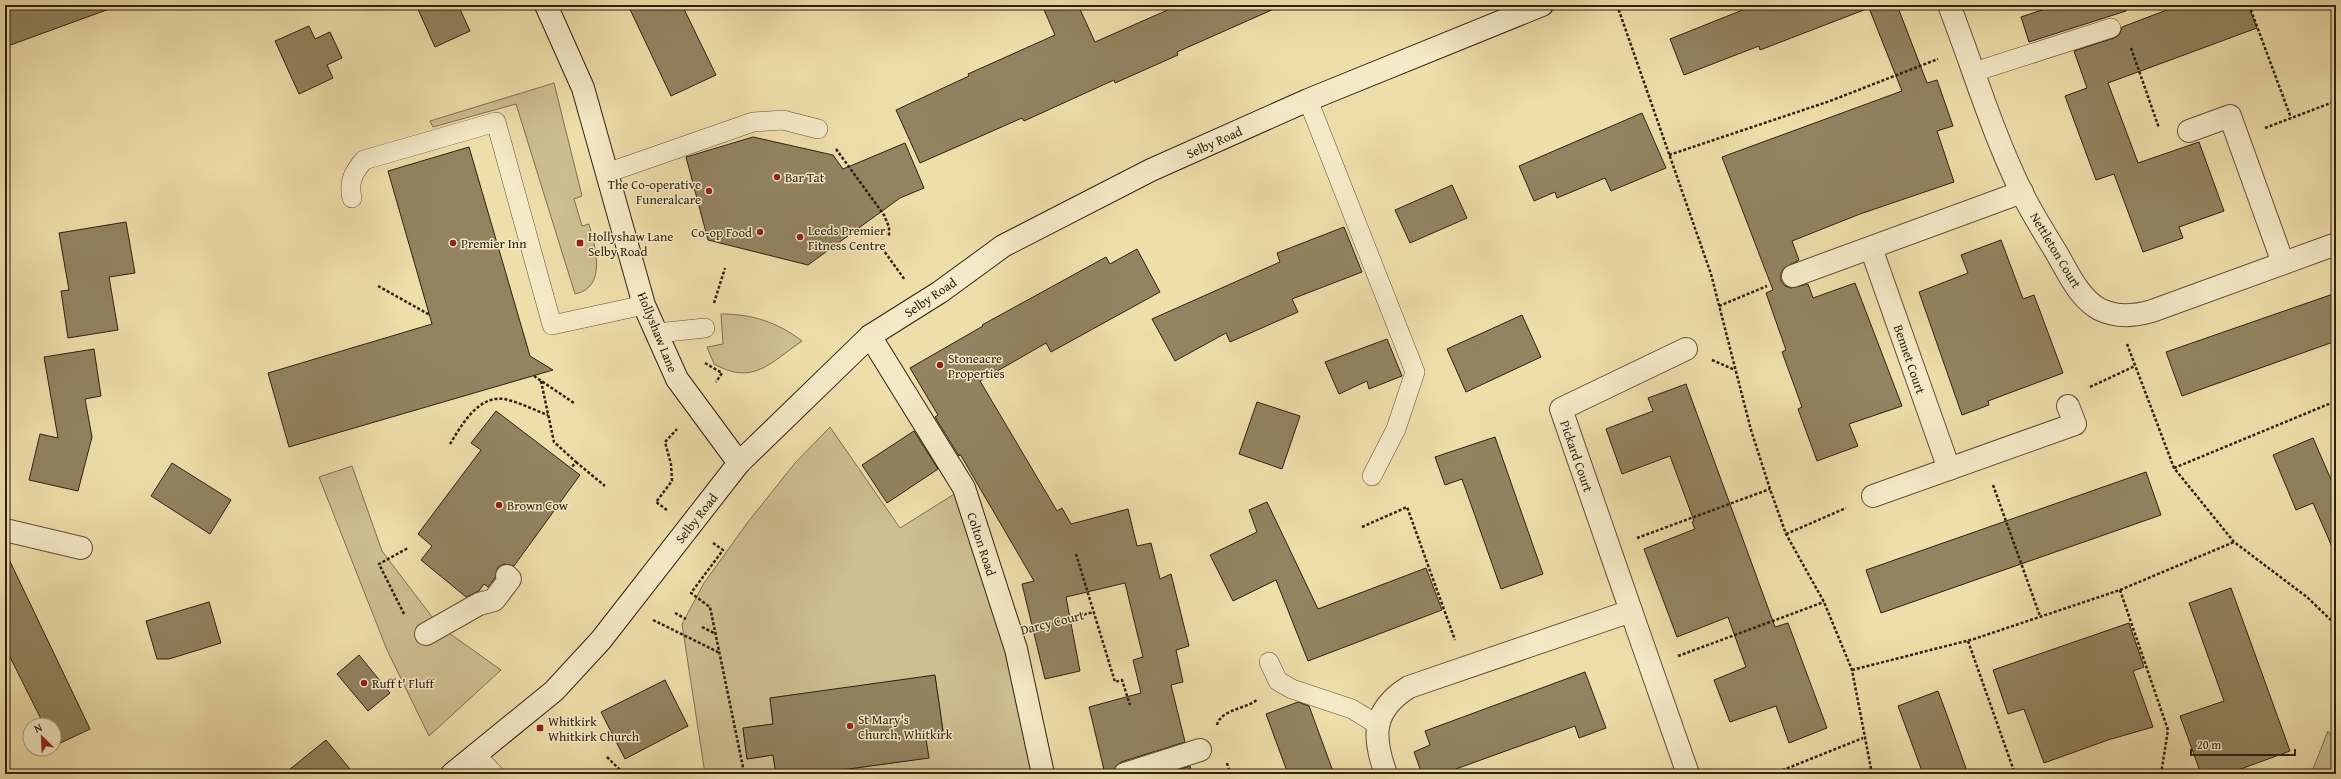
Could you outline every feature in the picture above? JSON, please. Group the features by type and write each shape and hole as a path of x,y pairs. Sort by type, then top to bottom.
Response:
{"street":[{"name":"Hollyshaw Lane","path":"546,5 583,88 644,305 677,379 739,463"},
{"name":"Selby Road","path":"452,774 554,691 601,640 739,463 870,336 940,292 1003,246 1151,170 1308,100 1542,5"},
{"name":"Nettleton Court","path":"1949,5 2006,158 2022,192 2074,284 2085,298 2100,309 2117,316 2134,316 2152,311 2283,262 2336,244"},
{"path":"2189,131 2230,116 2283,262"},
{"path":"1793,276 2022,192"},
{"name":"Bennet Court","path":"1871,248 1949,469"},
{"name":"Colton Road","path":"870,336 964,488 1011,632 1043,774"},
{"name":"Pickard Court","path":"1686,349 1561,409 1688,774"},
{"path":"1873,496 2075,424 2068,406"},
{"path":"5,530 81,548"},
{"path":"426,634 479,604 494,600 510,579 506,576"},
{"path":"1386,774 1376,742 1378,725 1384,709 1395,696 1409,687 1631,611"},
{"path":"1125,774 1200,750"}],"lane":[{"path":"1974,72 2111,28"},
{"path":"1308,100 1415,372 1396,428 1372,476"},
{"path":"607,173 753,122 783,120 818,129"},
{"path":"352,198 350,189 353,173 364,160 496,122 552,325 644,305"},
{"path":"657,333 705,328"},
{"path":"1269,662 1278,681 1292,689 1352,709 1378,725"},
{"path":"476,755 494,774"}],"path":[{"path":"1617,5 1711,274 1751,430 1770,489 1786,534 1824,602 1852,670 1863,738 1872,774"},
{"path":"2249,5 2291,118"},
{"path":"2111,28 2122,24 2164,140 2189,131"},
{"path":"1669,155 1830,101 1966,48"},
{"path":"2239,138 2336,101"},
{"path":"818,129 833,144 884,215 889,227 889,236"},
{"path":"705,328 725,268"},
{"path":"1719,306 1793,276"},
{"path":"378,286 430,315"},
{"path":"2117,316 2174,468 2234,542 2306,597 2336,626"},
{"path":"2092,385 2136,366"},
{"path":"534,376 574,403"},
{"path":"541,381 554,442 605,486"},
{"path":"450,444 465,418 487,402 503,399 548,415"},
{"path":"2174,468 2336,401"},
{"path":"1983,458 2040,616"},
{"path":"571,468 576,462"},
{"path":"1609,548 1770,489"},
{"path":"1786,534 1873,496"},
{"path":"1362,527 1407,507 1466,668"},
{"path":"1852,670 1968,641 2120,590 2234,542"},
{"path":"408,548 379,564 408,621 426,634"},
{"name":"Darcy Court","path":"1076,554 1114,682 1122,680 1130,705"},
{"path":"2120,590 2168,730 2161,774"},
{"path":"1651,666 1824,602"},
{"path":"626,607 720,653"},
{"name":"Darcy Court","path":"1011,632 1094,612"},
{"path":"675,613 686,619"},
{"path":"702,627 716,634"},
{"path":"1968,641 2015,774"},
{"path":"1217,724 1223,716 1254,703 1278,681"},
{"path":"1773,774 1863,738"},
{"path":"607,757 624,774"},
{"path":"738,774 744,772"}],"shaded area":[{"path":"554,83 582,196 574,199 582,226 589,224 596,254 596,275 592,283 585,290 575,294 516,104 433,127 430,121"},
{"path":"721,314 732,314 764,320 793,334 802,341 761,369 740,373 728,370 714,364 707,347 723,344"},
{"path":"830,427 900,528 964,488 1043,774 826,774 825,772 928,758 925,733 943,731 935,676 770,698 773,724 743,728 747,759 773,755 776,774 705,774 682,624 704,583 748,522 795,463"},
{"path":"352,466 382,551 439,626 501,670 429,736 387,650 319,477"},
{"path":"2328,731 2336,743 2336,767 2330,774 2311,774"}],"building":[{"path":"5,5 111,5 112,8 5,47"},
{"path":"416,5 458,5 470,31 435,47"},
{"path":"628,5 682,5 716,75 671,96"},
{"path":"1042,5 1078,5 1095,42 1179,5 1283,5 1177,52 1178,55 1115,83 1114,80 1024,121 1022,118 920,163 896,110 969,76 968,74 1055,35"},
{"path":"1755,5 1897,5 1927,83 1937,80 1953,126 1937,131 1954,182 1860,214 1792,241 1799,260 1784,268 1781,273 1781,281 1785,286 1791,288 1808,284 1813,298 1855,283 1902,406 1849,424 1858,446 1817,461 1798,409 1802,407 1782,352 1786,350 1766,293 1773,290 1722,157 1902,91 1869,8 1760,50 1759,46 1684,75 1670,39"},
{"path":"2057,5 2125,5 2126,11 2029,42 2021,17"},
{"path":"2180,5 2248,5 2257,28 2108,83 2138,163 2199,142 2224,211 2179,227 2183,238 2143,252 2114,174 2096,180 2065,96 2087,88 2074,51 2114,38 2119,35 2122,27"},
{"path":"309,26 315,39 330,32 342,58 327,65 333,78 299,94 275,41"},
{"path":"1642,113 1666,168 1611,191 1605,178 1557,198 1555,192 1534,201 1519,166"},
{"path":"753,137 833,155 843,169 905,143 924,188 900,198 808,265 708,240 686,157"},
{"name":"Premier Inn","path":"469,147 530,356 553,370 289,447 268,373 432,324 388,171"},
{"path":"1452,185 1467,218 1410,243 1395,210"},
{"path":"126,222 135,273 109,277 118,330 68,338 61,291 69,290 59,233"},
{"path":"1344,227 1362,272 1292,299 1298,312 1230,342 1226,333 1175,361 1152,319 1280,262 1277,253"},
{"path":"2001,240 2023,299 2034,295 2063,373 1988,401 1989,405 1962,415 1919,292 1968,273 1961,255"},
{"path":"1137,249 1160,292 1051,352 1046,343 980,381 1057,511 1062,508 1071,524 1128,509 1137,546 1151,543 1160,579 1171,574 1189,646 1176,650 1183,682 1171,685 1185,742 1121,762 1116,766 1113,774 1105,774 1089,707 1141,693 1133,660 1143,657 1125,583 1066,597 1080,671 1045,679 1022,584 1034,581 960,454 959,456 935,417 938,415 910,368 983,326 982,325 1106,257 1110,264"},
{"path":"2336,293 2336,341 2182,396 2166,352"},
{"path":"1522,315 1541,357 1466,392 1447,349"},
{"path":"1387,339 1402,376 1369,389 1367,381 1339,394 1325,362"},
{"path":"94,349 101,396 85,399 92,437 78,491 29,480 40,434 58,438 44,357"},
{"path":"1686,384 1775,627 1788,623 1827,728 1789,743 1776,706 1730,722 1714,680 1746,667 1728,617 1677,637 1644,549 1695,529 1692,522 1694,521 1670,456 1622,474 1606,429 1653,411 1648,398"},
{"path":"1257,402 1300,416 1282,469 1239,454"},
{"name":"Brown Cow","path":"496,411 580,475 514,566 504,564 498,567 495,578 488,587 484,584 479,591 466,597 421,560 432,546 418,534 481,450 471,443"},
{"path":"914,431 938,469 887,503 862,465"},
{"path":"1495,437 1543,574 1501,589 1462,479 1445,485 1435,457"},
{"path":"2313,438 2336,491 2336,556 2313,503 2296,510 2273,455"},
{"path":"172,463 231,500 210,534 151,496"},
{"path":"2146,472 2161,515 1881,613 1866,570"},
{"path":"1267,502 1318,609 1426,568 1442,610 1308,661 1276,580 1233,601 1210,555 1257,532 1249,510"},
{"path":"5,551 90,729 62,742 62,717 40,717 5,647"},
{"path":"2231,588 2290,751 2227,774 2201,774 2180,716 2224,701 2189,603"},
{"path":"209,602 221,643 169,659 157,659 146,621"},
{"path":"2129,623 2144,667 2133,671 2153,727 2108,740 2044,763 2024,709 2008,714 1993,670"},
{"name":"Ruff t' Fluff","path":"359,655 390,693 368,711 337,674"},
{"path":"1585,672 1606,728 1579,738 1575,726 1442,774 1422,774 1414,752 1430,745 1425,731"},
{"name":"St Mary's Church, Whitkirk","path":"935,675 943,731 925,733 929,758 812,774 776,774 773,755 747,759 743,728 773,724 770,698"},
{"path":"665,680 688,726 625,759 601,712"},
{"path":"1938,691 1968,774 1923,774 1898,706"},
{"path":"1298,702 1309,706 1334,774 1288,774 1266,714"},
{"path":"326,740 354,774 284,774"},
{"path":"1190,766 1192,774 1166,774"}],"place":[{"name":"Bar Tat","path":"777,177"},
{"name":"The Co-operative Funeralcare","path":"709,191"},
{"name":"Co-op Food","path":"760,232"},
{"name":"Leeds Premier Fitness Centre","path":"800,237"},
{"name":"Premier Inn","path":"453,243"},
{"name":"Hollyshaw Lane Selby Road","path":"580,243"},
{"name":"Stoneacre Properties","path":"940,365"},
{"name":"Brown Cow","path":"499,505"},
{"name":"Ruff t' Fluff","path":"364,683"},
{"name":"St Mary's Church, Whitkirk","path":"850,726"},
{"name":"Whitkirk Whitkirk Church","path":"540,728"}]}
